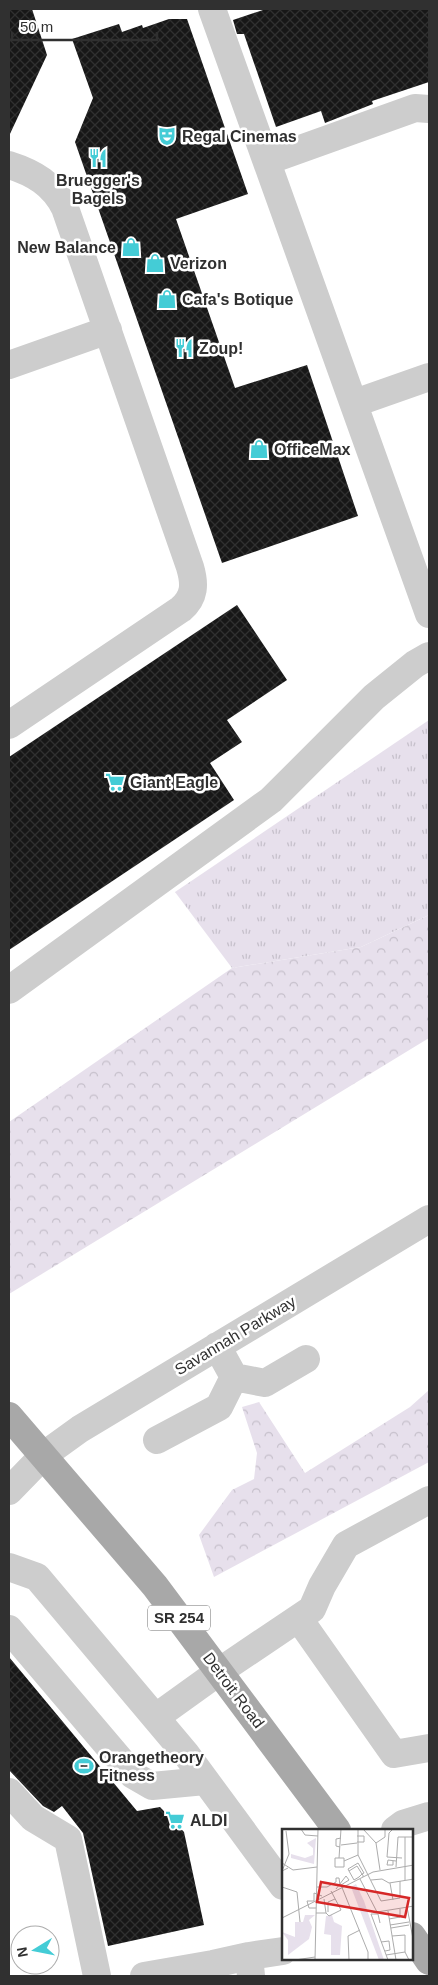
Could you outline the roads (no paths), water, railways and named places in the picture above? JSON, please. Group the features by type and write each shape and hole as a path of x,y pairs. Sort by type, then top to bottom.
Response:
{"main road":[{"name":"Detroit Road","path":"9,1416 155,1586 336,1829"},
{"path":"413,1937 429,1961"}],"street":[{"path":"212,9 355,403 425,585 429,614"},
{"path":"267,161 415,108 429,109"},
{"path":"9,165 27,171 42,179 61,200 194,579 193,590 187,603 181,609 9,725"},
{"path":"9,365 108,330"},
{"path":"355,403 429,377"},
{"path":"9,990 271,800 374,697 414,664 429,656"},
{"name":"Savannah Parkway","path":"9,1491 44,1456 80,1430 429,1219"},
{"path":"217,1346 234,1377"},
{"path":"234,1377 265,1383 306,1359"},
{"path":"157,1440 219,1406 234,1377"},
{"path":"156,1717 220,1671 299,1619 312,1608 322,1586 346,1545 429,1500"},
{"path":"9,1566 37,1577 156,1717 282,1885"},
{"path":"299,1619 394,1754 429,1748"},
{"path":"9,1629 133,1775 152,1786 205,1780"},
{"path":"9,1792 33,1818 68,1839 97,1976"},
{"path":"396,1829 403,1824 429,1816"},
{"path":"144,1976 250,1966 282,1951"}],"place":[{"name":"Regal Cinemas","path":"167,136"},
{"name":"Bruegger's Bagels","path":"98,158"},
{"name":"New Balance","path":"131,247"},
{"name":"Verizon","path":"155,263"},
{"name":"Cafa's Botique","path":"167,299"},
{"name":"Zoup!","path":"184,348"},
{"name":"OfficeMax","path":"259,449"},
{"name":"Giant Eagle","path":"115,782"},
{"name":"Orangetheory Fitness","path":"84,1766"},
{"name":"ALDI","path":"175,1820"}]}
